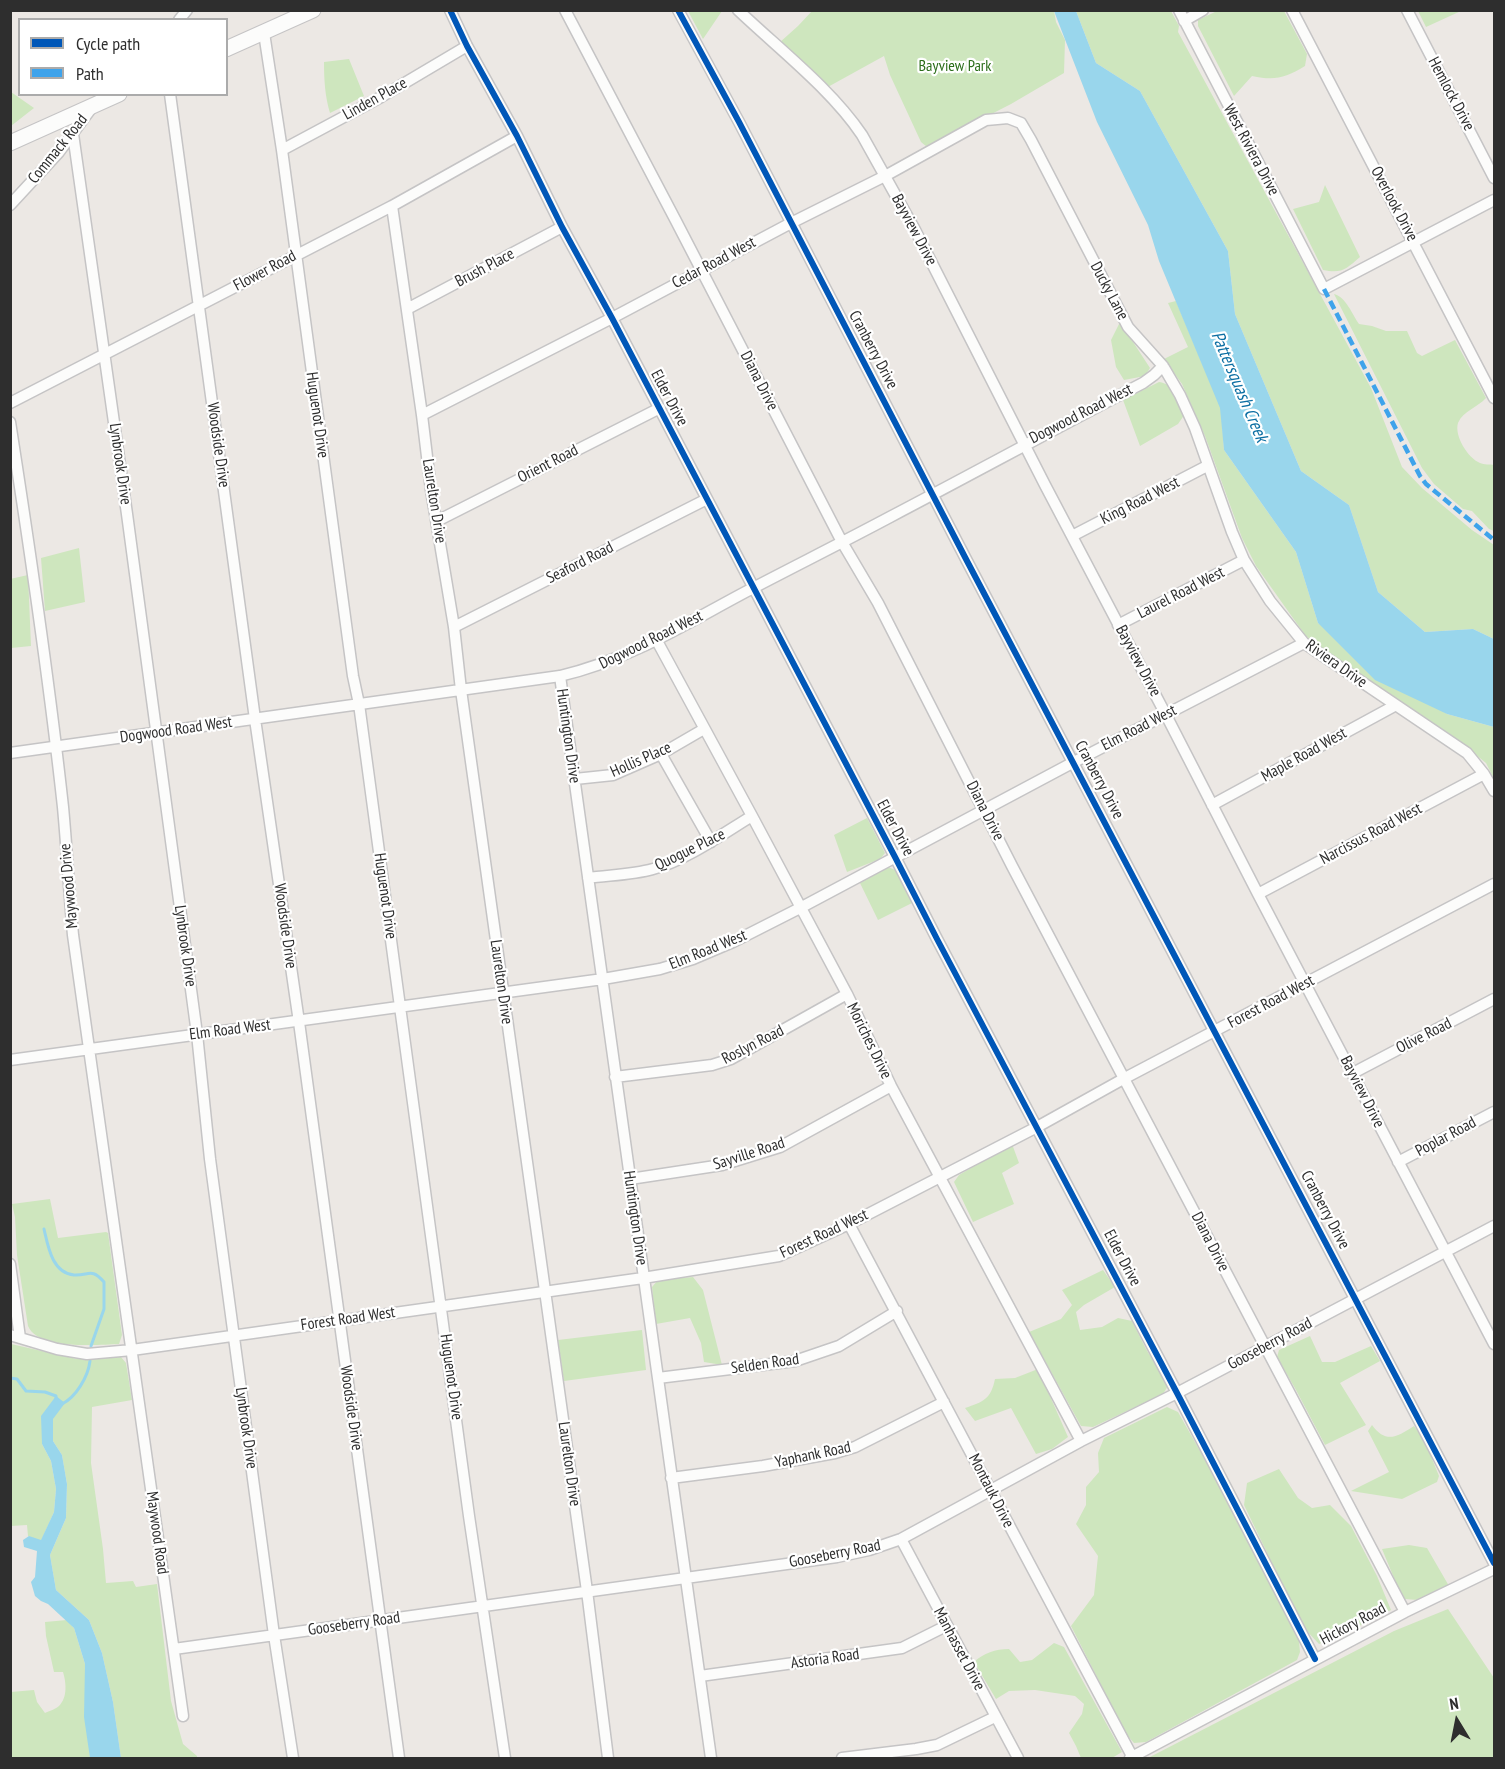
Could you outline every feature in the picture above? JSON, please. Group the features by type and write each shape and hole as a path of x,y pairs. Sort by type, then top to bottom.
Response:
{"main road":[{"path":"228,48 313,10"},
{"path":"10,142 115,96"}],"street":[{"name":"Elder Drive","path":"450,10 1315,1659"},
{"name":"Diana Drive","path":"565,10 842,542 878,603 1012,866 1406,1612"},
{"name":"Cranberry Drive","path":"678,10 739,122 1494,1563"},
{"path":"1181,16 1203,10"},
{"name":"Overlook Drive","path":"1292,10 1494,398"},
{"name":"Hemlock Drive","path":"1407,10 1494,178"},
{"name":"Bayview Drive","path":"738,11 813,80 853,122 862,135 915,230 1258,894 1494,1341"},
{"name":"West Riviera Drive","path":"1181,16 1324,289 1414,242"},
{"name":"Huguenot Drive","path":"264,33 401,1007 469,1516 505,1758"},
{"name":"Linden Place","path":"282,150 381,97 467,46"},
{"name":"Commack Road","path":"10,205 59,152 93,106 105,96"},
{"name":"Woodside Drive","path":"170,96 399,1758"},
{"name":"Cedar Road West","path":"422,415 885,176 987,120 1008,118"},
{"name":"Ducky Lane","path":"1008,118 1021,123 1128,327 1163,366 1180,395 1195,428 1208,466"},
{"name":"Lynbrook Drive","path":"73,134 197,1034 210,1159 233,1335 292,1758"},
{"name":"Flower Road","path":"10,403 392,206 518,136"},
{"path":"1414,242 1494,200"},
{"name":"Laurelton Drive","path":"392,206 431,490 454,627 460,690 587,1591 608,1758"},
{"name":"Brush Place","path":"407,309 562,227"},
{"name":"Dogwood Road West","path":"10,753 560,676 589,670 657,641 753,588 933,495 1024,444 1143,383 1163,366"},
{"name":"Orient Road","path":"437,521 660,408"},
{"name":"Maywood Drive","path":"10,422 56,747 73,935 88,1050 132,1350"},
{"name":"King Road West","path":"1072,536 1208,466"},
{"name":"Riviera Drive","path":"1208,466 1244,561 1270,602 1304,643 1467,753 1494,791"},
{"name":"Seaford Road","path":"454,627 707,499"},
{"name":"Laurel Road West","path":"1119,625 1244,561"},
{"name":"Moriches Drive","path":"657,641 847,994 891,1086 1081,1441"},
{"name":"Elm Road West","path":"10,1060 603,979 660,969 693,960 800,908 984,809 1304,643"},
{"name":"Huntington Drive","path":"560,676 711,1758"},
{"name":"Maple Road West","path":"1212,805 1396,705"},
{"name":"Hollis Place","path":"575,779 613,775 661,754 704,729"},
{"path":"661,754 711,842"},
{"name":"Narcissus Road West","path":"1258,894 1484,774"},
{"name":"Quogue Place","path":"588,878 653,869 669,864 711,842 752,816"},
{"name":"Forest Road West","path":"15,1337 57,1349 87,1354 132,1350 643,1278 779,1256 849,1224 1037,1127 1125,1078 1494,884"},
{"name":"Roslyn Road","path":"615,1077 712,1065 731,1059 847,994"},
{"name":"Olive Road","path":"1353,1073 1494,999"},
{"name":"Sayville Road","path":"630,1179 722,1165 780,1147 891,1086"},
{"name":"Poplar Road","path":"1398,1162 1494,1112"},
{"name":"Montauk Drive","path":"849,1224 1132,1758"},
{"name":"Gooseberry Road","path":"174,1649 837,1557 869,1550 901,1539 1081,1441 1494,1226"},
{"path":"10,1264 15,1337"},
{"name":"Selden Road","path":"657,1378 795,1361 839,1346 897,1311"},
{"name":"Maywood Road","path":"132,1350 183,1716"},
{"name":"Yaphank Road","path":"671,1478 835,1454 855,1447 944,1402"},
{"name":"Manhasset Drive","path":"901,1539 1018,1758"},
{"name":"Hickory Road","path":"1132,1758 1315,1659 1494,1569"},
{"name":"Astoria Road","path":"700,1676 902,1648 946,1626"},
{"path":"842,1758 937,1745 995,1717"}],"green space":[{"path":"688,11 722,11 703,39"},
{"name":"Bayview Park","path":"812,11 1054,11 1056,22 1065,40 1064,73 1011,104 927,147 921,142 890,75 884,56 826,88 779,43"},
{"path":"1076,11 1171,11 1179,26 1178,32 1371,388 1402,467 1422,488 1472,530 1494,545 1494,639 1473,629 1425,632 1378,592 1349,505 1301,471 1235,314 1228,251 1140,91 1096,63"},
{"path":"1217,11 1284,11 1307,54 1305,66 1280,77 1252,76 1234,96 1198,26 1198,20"},
{"path":"1418,11 1461,11 1426,27"},
{"path":"349,59 364,96 330,113 325,88 324,62"},
{"path":"11,92 34,108 10,126"},
{"path":"1325,185 1360,257 1339,271 1323,270 1293,209 1319,202"},
{"path":"1334,294 1345,302 1359,324 1386,331 1407,331 1417,353 1422,356 1455,340 1486,398 1463,415 1457,428 1463,446 1475,460 1482,464 1494,465 1494,531 1489,529 1472,511 1463,509 1434,484 1422,468"},
{"path":"1176,301 1221,408 1224,450 1296,552 1318,623 1447,714 1494,727 1494,779 1486,763 1450,734 1352,676 1305,635 1256,566 1242,538 1205,436 1182,384 1164,359 1188,347 1168,303"},
{"path":"1120,322 1150,368 1145,376 1124,380 1116,367 1111,340"},
{"path":"1159,382 1173,390 1185,414 1178,424 1140,446 1123,400"},
{"path":"79,548 85,602 45,611 41,558"},
{"path":"28,575 31,646 11,648 10,579"},
{"path":"867,818 885,853 880,859 847,872 834,835"},
{"path":"888,867 900,872 912,903 878,920 860,883"},
{"path":"1012,1144 1019,1163 1002,1173 1014,1204 973,1222 954,1182 959,1175"},
{"path":"50,1199 58,1238 108,1233 122,1335 119,1344 55,1343 34,1334 28,1326 12,1204"},
{"path":"1103,1270 1115,1287 1076,1312 1080,1330 1102,1327 1118,1318 1132,1321 1168,1386 1163,1394 1093,1427 1081,1426 1029,1332 1061,1319 1072,1305 1062,1290"},
{"path":"693,1277 703,1290 722,1365 704,1362 701,1343 690,1318 656,1324 652,1287 658,1280"},
{"path":"642,1330 646,1370 564,1381 558,1340"},
{"path":"1310,1336 1322,1362 1335,1362 1371,1346 1380,1361 1340,1383 1366,1425 1325,1445 1277,1357 1279,1350"},
{"path":"11,1344 77,1359 121,1357 126,1363 132,1400 92,1407 91,1463 106,1583 133,1581 136,1587 157,1584 171,1701 183,1744 197,1758 121,1758 113,1702 102,1653 89,1620 56,1590 50,1555 66,1518 67,1484 62,1455 53,1441 56,1396 42,1444 51,1461 56,1489 54,1512 41,1541 28,1536 27,1525 11,1526"},
{"path":"1038,1369 1068,1437 1052,1449 1036,1454 1011,1408 975,1421 965,1408 985,1399 995,1379 1015,1378"},
{"path":"1167,1407 1178,1412 1217,1481 1299,1641 1300,1652 1297,1660 1146,1742 1134,1743 1126,1734 1071,1626 1094,1595 1098,1556 1076,1524 1086,1505 1086,1487 1099,1472 1098,1453 1104,1438"},
{"path":"1372,1425 1387,1437 1397,1436 1414,1426 1424,1439 1439,1476 1437,1482 1402,1499 1351,1491 1389,1472 1368,1431"},
{"path":"1279,1469 1298,1498 1312,1508 1330,1505 1351,1526 1377,1576 1391,1610 1319,1644 1303,1627 1244,1505 1247,1483"},
{"path":"1409,1545 1427,1548 1449,1586 1418,1600 1405,1599 1401,1595 1382,1549"},
{"path":"1448,1609 1494,1678 1494,1758 1148,1758 1394,1631"},
{"path":"67,1620 74,1628 85,1664 90,1758 11,1758 11,1692 34,1690 37,1702 45,1713 58,1707 64,1698 66,1689 63,1672 54,1672 45,1622"},
{"path":"1054,1643 1064,1647 1122,1752 1112,1758 1081,1758 1069,1733 1082,1714 1084,1704 1075,1696 1035,1690 1009,1691 996,1699 974,1662 990,1652 1009,1649 1020,1662 1032,1660"}],"water":[{"name":"Pattersquash Creek","path":"1054,11 1076,11 1096,63 1140,91 1228,251 1235,314 1301,471 1349,505 1378,592 1425,632 1473,629 1494,639 1494,727 1447,714 1375,680 1318,623 1296,552 1224,450 1220,408 1159,261 1148,225 1097,122"},
{"path":"56,1396 65,1403 53,1419 53,1441 62,1455 67,1484 66,1518 50,1555 56,1590 89,1620 102,1653 113,1702 121,1758 90,1758 84,1717 85,1664 74,1628 48,1604 35,1596 31,1582 35,1577 37,1551 24,1547 23,1540 29,1536 41,1540 54,1512 56,1489 51,1461 42,1444 41,1416"}],"waterway":[{"path":"44,1229 52,1258 61,1269 74,1275 93,1273 104,1282 104,1309 91,1346"},
{"path":"62,1404 72,1397 80,1386 90,1361"},
{"path":"10,1378 17,1379 26,1391 45,1392 56,1396 56,1400"}],"marked path":[{"path":"1324,289 1420,476 1426,484 1494,540"}],"cycle path":[{"path":"450,10 1315,1659"},
{"path":"678,10 739,122 1494,1563"}]}
